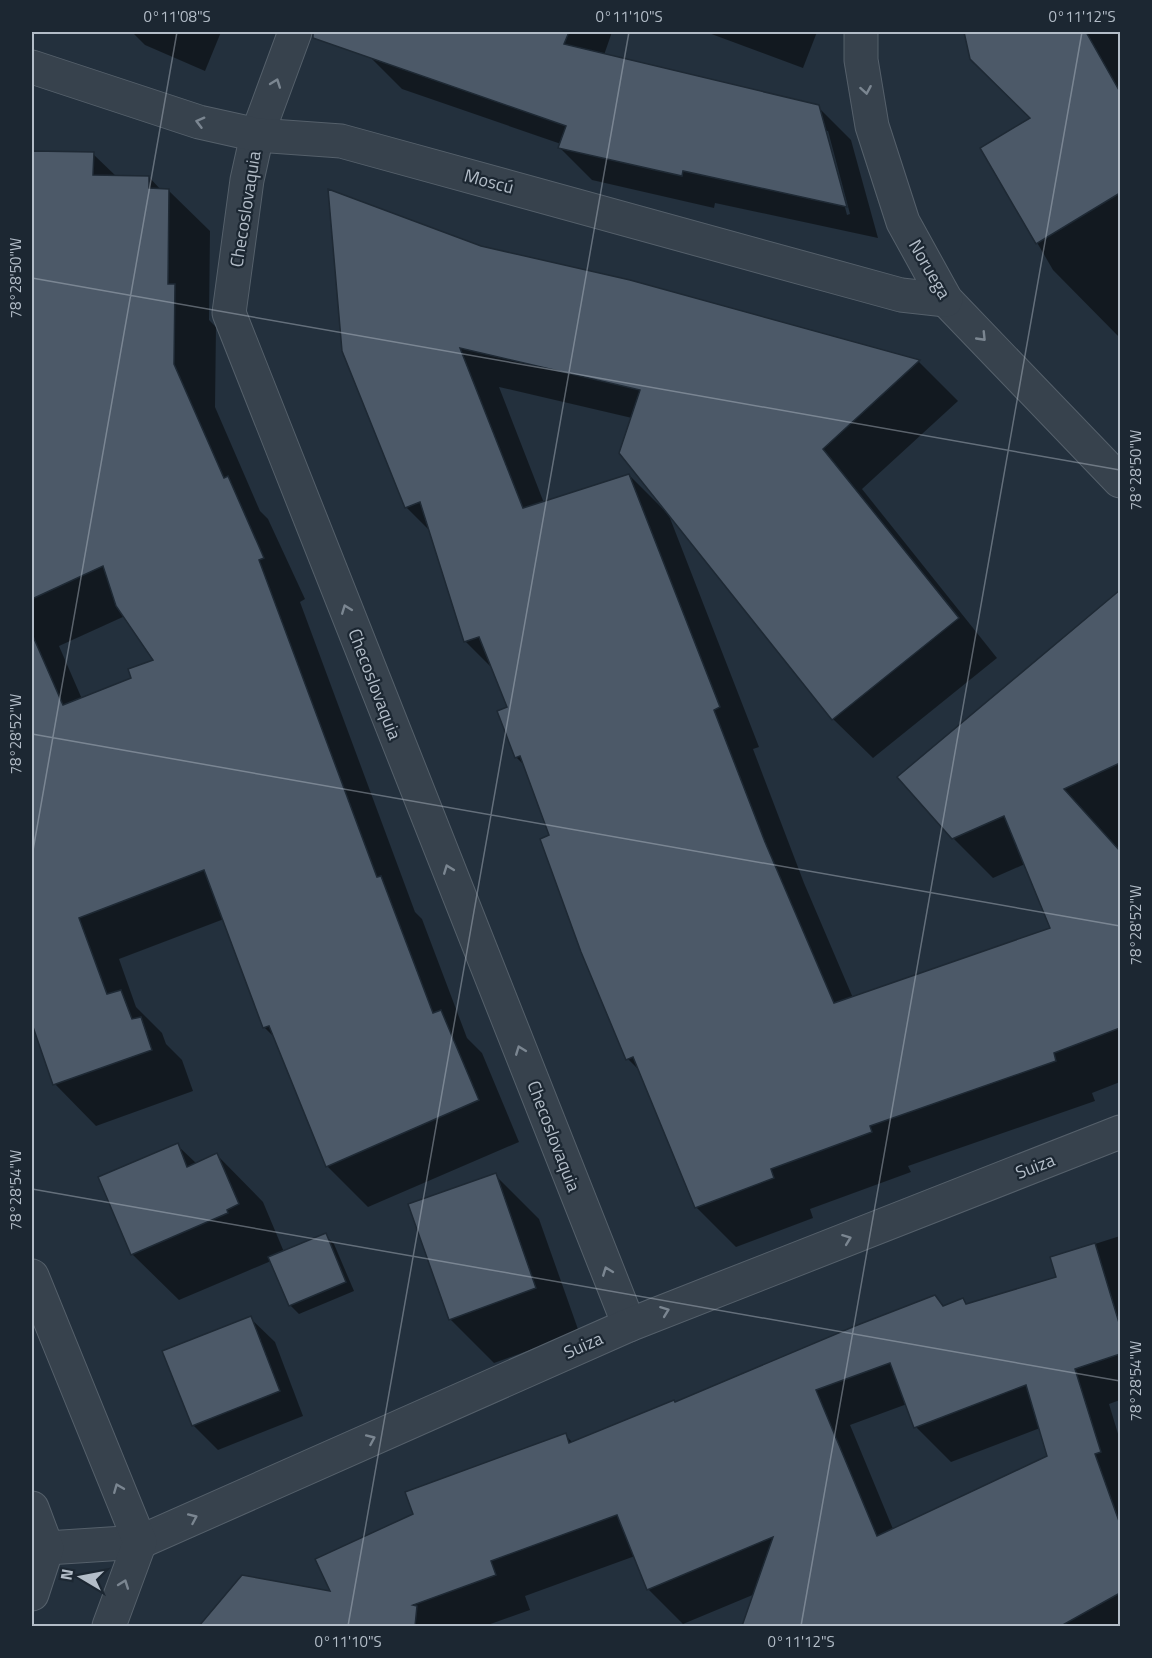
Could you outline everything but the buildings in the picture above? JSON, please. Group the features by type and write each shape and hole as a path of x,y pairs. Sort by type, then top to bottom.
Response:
{"street":[{"name":"Checoslovaquia","path":"295,32 257,135 247,180 229,313 628,1325"},
{"name":"Noruega","path":"861,32 861,60 872,126 903,222 946,300 1120,481"},
{"name":"Moscú","path":"32,67 199,122 257,135 341,141 902,295 946,300"},
{"name":"Suiza","path":"47,1548 140,1542 628,1325 1120,1132"},
{"path":"32,1276 140,1542 109,1626"},
{"path":"32,1508 47,1548 32,1594"}]}
